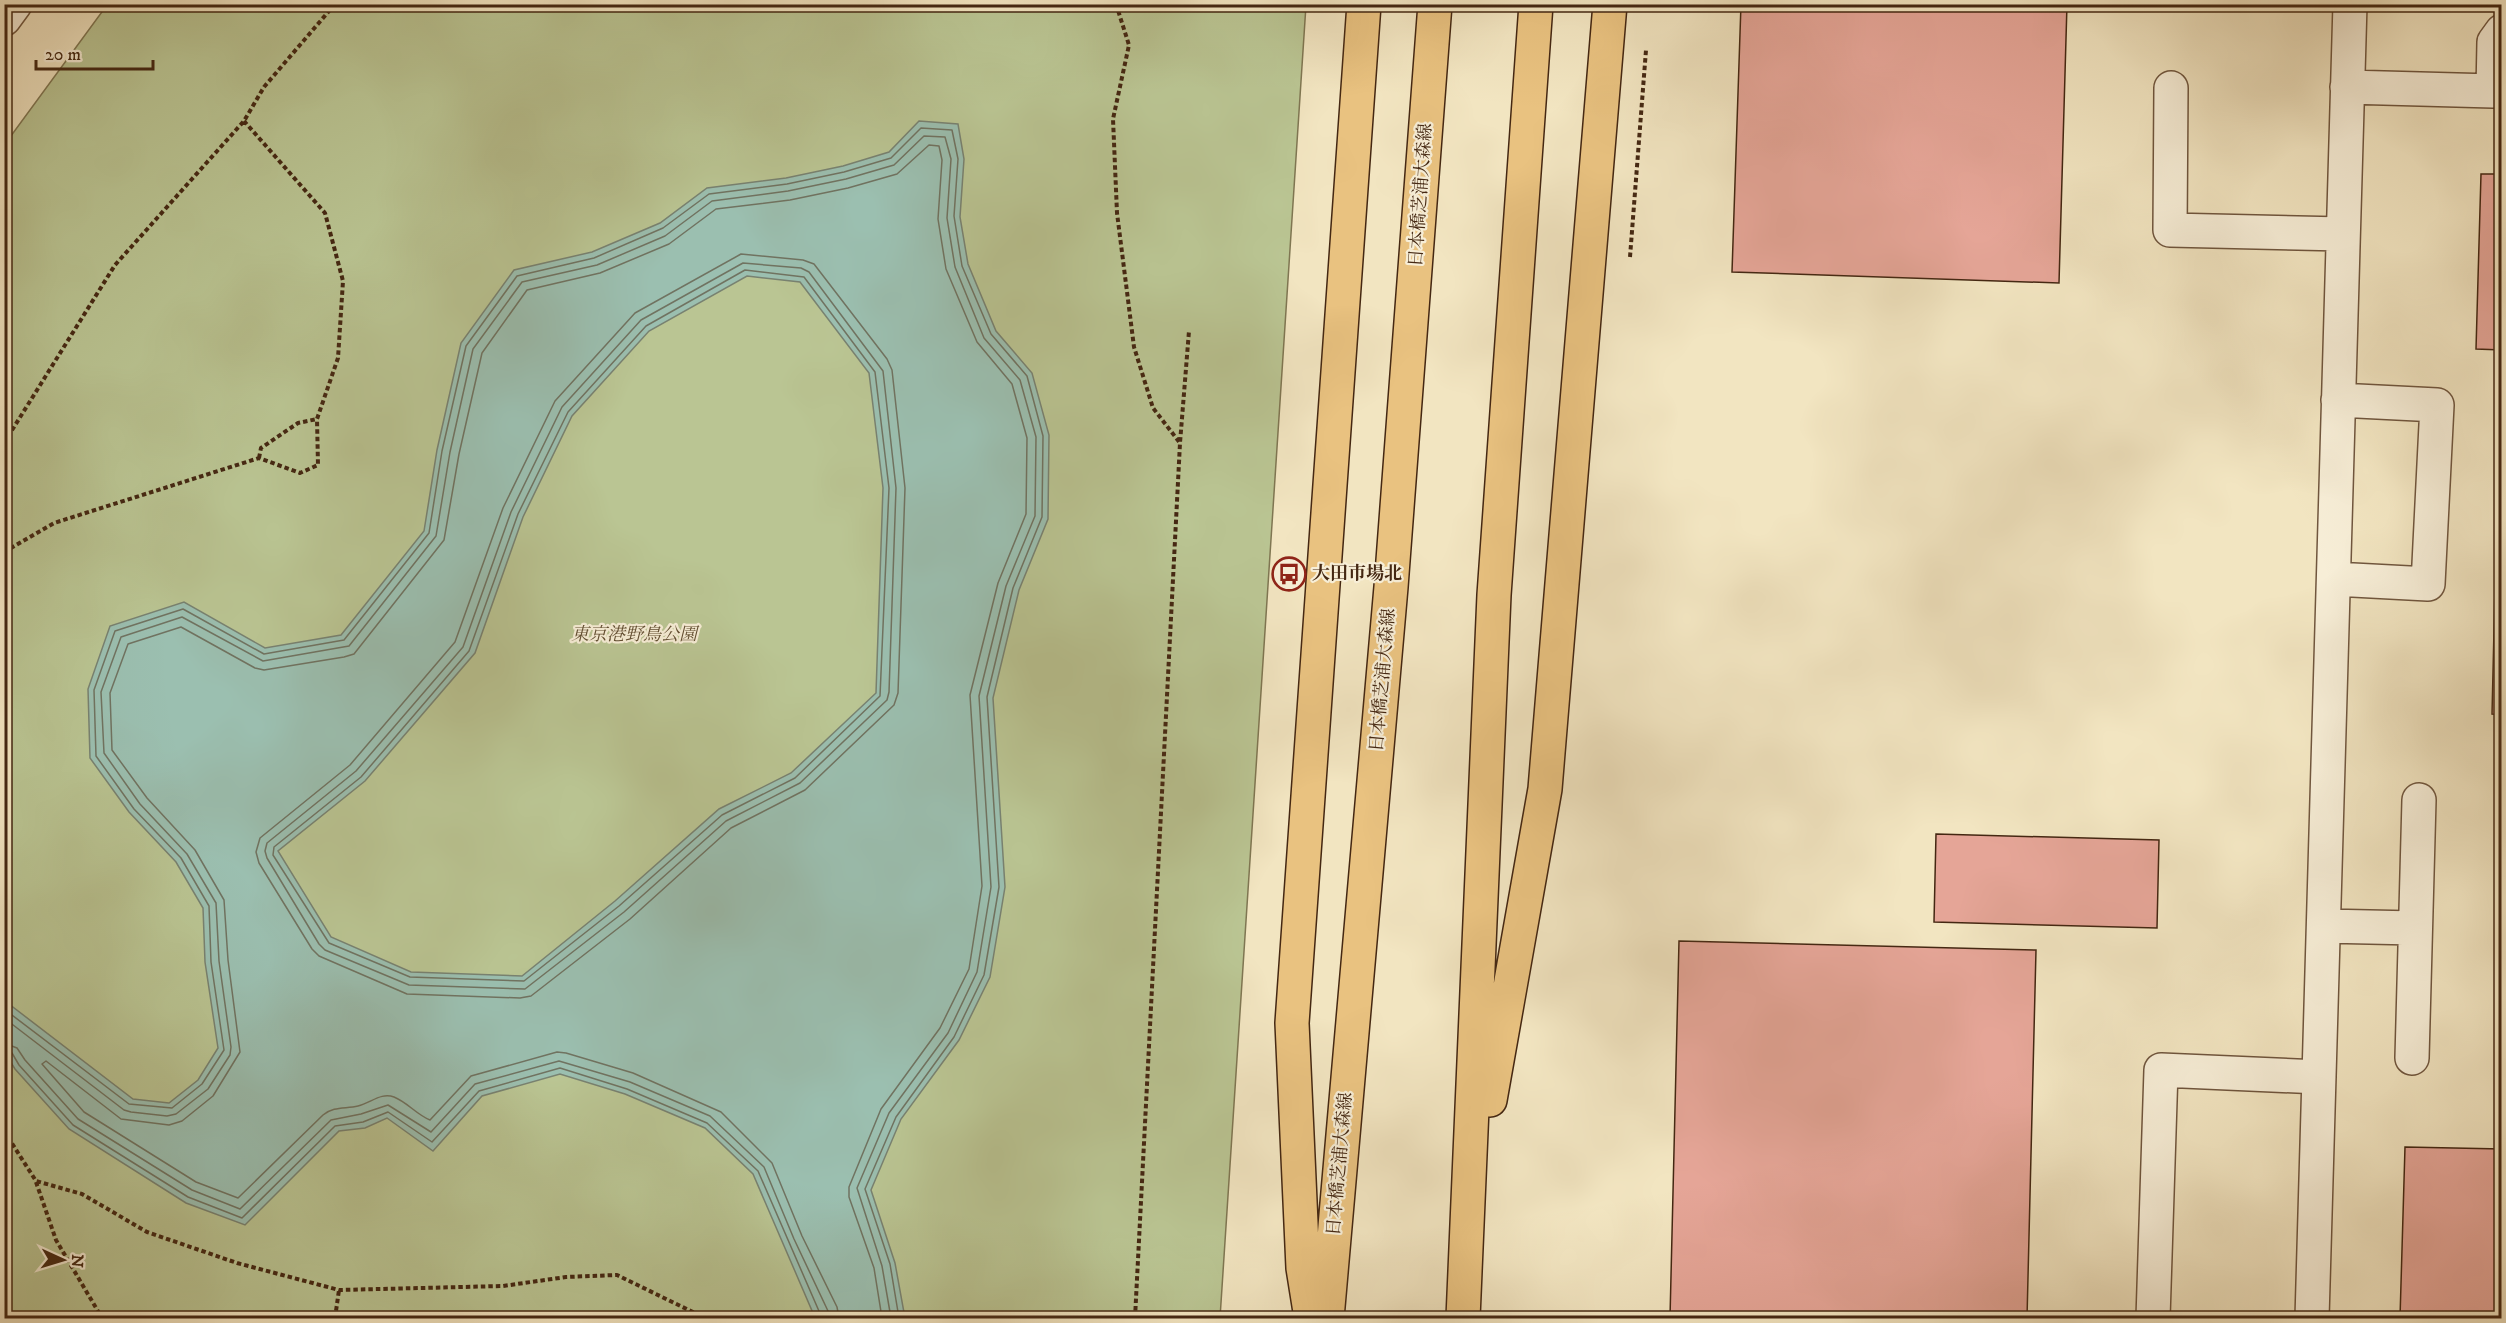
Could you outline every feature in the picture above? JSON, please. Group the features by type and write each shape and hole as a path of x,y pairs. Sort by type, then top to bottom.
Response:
{"main road":[{"path":"1311,1318 1303,1268 1292,1023 1364,4"},
{"name":"日本橋芝浦大森線","path":"1327,1318 1391,587 1435,4"},
{"path":"1462,1318 1468,1228 1494,595 1536,4"},
{"path":"1468,1228 1545,789 1610,4"}],"street":[{"path":"4,19 15,4"},
{"path":"2312,1318 2350,4"},
{"path":"2347,87 2493,91 2494,42 2502,31"},
{"path":"2171,88 2170,230 2343,234"},
{"path":"2334,579 2428,584 2437,405 2338,400"},
{"path":"2412,1058 2419,800"},
{"path":"2324,926 2415,928"},
{"path":"2153,1318 2162,1070 2319,1077"}],"path":[{"path":"4,443 115,265 244,121 264,87 335,4"},
{"path":"1116,4 1129,45 1113,119 1117,213 1134,347 1153,408 1180,443"},
{"path":"1630,257 1647,39"},
{"path":"4,552 54,523 259,458 300,473 318,465 317,419 338,358 343,281 325,213 244,121"},
{"path":"1135,1318 1180,443 1189,331"},
{"path":"259,458 261,448 298,423 317,419"},
{"path":"4,959 9,967 4,970"},
{"path":"4,1131 36,1181 56,1240 102,1318"},
{"path":"36,1181 82,1194 147,1232 237,1263 339,1290 503,1286 566,1277 617,1275 705,1318"},
{"path":"335,1318 339,1290"}],"green space":[{"name":"東京港野鳥公園","path":"107,5 1306,5 1220,1318 5,1318 5,144"}],"water":[{"path":"919,121 958,124 964,159 960,217 968,264 996,331 1032,373 1049,435 1048,519 1019,590 993,698 1005,887 990,977 959,1040 901,1119 871,1190 895,1263 905,1318 818,1318 813,1313 753,1174 705,1128 625,1094 560,1074 482,1096 433,1151 387,1118 365,1128 339,1131 245,1225 186,1203 69,1129 15,1069 5,1053 5,1001 133,1099 169,1103 198,1080 218,1048 205,962 203,908 176,862 129,812 90,758 88,689 110,626 184,602 265,648 341,635 424,531 437,450 461,343 514,270 592,252 660,223 707,188 786,178 843,166 889,152","holes":["747,276 800,282 869,373 883,488 876,693 791,773 719,809 615,901 522,976 411,972 331,937 278,851 365,781 475,653 523,517 572,416 649,331"]}],"building":[{"path":"1741,4 2067,4 2059,283 1732,272"},
{"path":"2481,174 2502,174 2502,350 2476,349"},
{"path":"2500,379 2502,380 2502,715 2492,714"},
{"path":"1936,834 2159,840 2157,928 1934,922"},
{"path":"2502,879 2502,1115 2495,1115"},
{"path":"1679,941 2036,950 2027,1318 1670,1318"},
{"path":"2405,1147 2502,1149 2502,1318 2400,1318"}],"place":[{"name":"大田市場北","path":"1289,574"}]}
